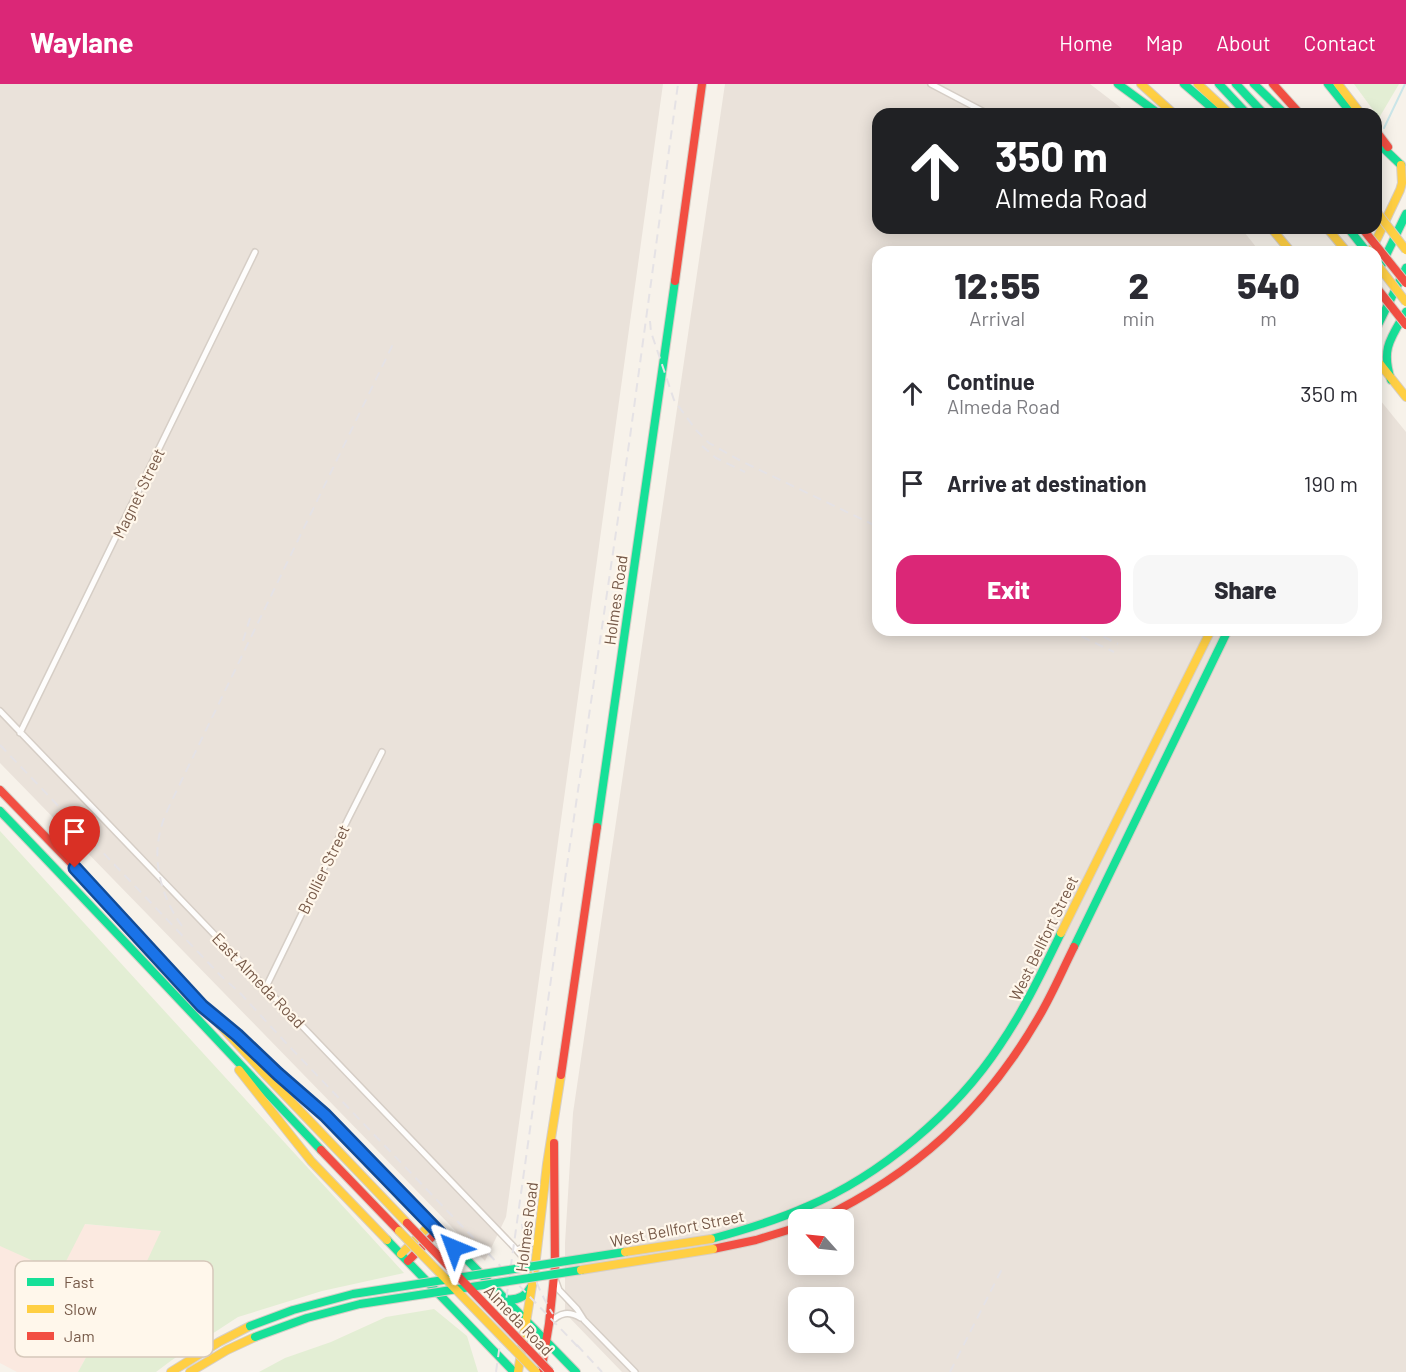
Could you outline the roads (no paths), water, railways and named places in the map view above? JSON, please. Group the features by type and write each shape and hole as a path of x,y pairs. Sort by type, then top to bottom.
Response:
{"main road":[{"name":"Holmes Road","path":"516,1372 534,1270 702,84"},
{"path":"1118,84 1151,108"},
{"path":"1141,84 1167,108"},
{"path":"1184,84 1212,108"},
{"path":"1198,84 1224,108"},
{"path":"1219,84 1241,108"},
{"path":"1236,84 1258,108"},
{"path":"1254,84 1279,108"},
{"path":"1273,84 1295,108"},
{"path":"1328,84 1347,108"},
{"path":"1338,84 1356,108"},
{"path":"1382,139 1404,168 1398,196 1382,227"},
{"path":"1382,147 1404,168"},
{"path":"1382,257 1406,214"},
{"path":"1382,219 1406,250"},
{"path":"1276,234 1286,246"},
{"path":"1332,234 1342,246"},
{"path":"1353,234 1364,246"},
{"path":"1367,234 1378,246"},
{"path":"1382,250 1405,276 1382,318"},
{"path":"1382,269 1406,302"},
{"path":"1382,295 1406,325"},
{"path":"1391,380 1386,356 1389,344 1406,312"},
{"path":"1382,367 1406,397"},
{"name":"West Bellfort Street","path":"213,1346 250,1326 293,1310 353,1294 711,1239 745,1230 806,1208 843,1189 900,1152 947,1111 984,1069 1018,1019 1208,636"},
{"name":"West Bellfort Street","path":"841,1209 900,1174 938,1144 998,1079 1039,1018 1225,636"},
{"path":"1134,786 1148,794"},
{"name":"Almeda Road","path":"0,790 104,897 282,1092 550,1372"},
{"name":"Almeda Road","path":"0,812 536,1372"},
{"path":"202,1006 325,1115 576,1372"},
{"path":"211,1034 300,1148 516,1372"},
{"path":"947,1111 958,1124"},
{"name":"Holmes Road","path":"541,1372 554,1277 555,1120"},
{"path":"401,1254 431,1224"},
{"name":"West Bellfort Street","path":"190,1372 227,1350 255,1337 300,1319 325,1312 360,1304 713,1249 788,1230"},
{"path":"408,1261 438,1231"},
{"path":"504,1299 512,1301 522,1297 531,1287"},
{"name":"West Bellfort Street","path":"171,1372 195,1357"}],"street":[{"path":"931,84 977,108"},
{"name":"Magnet Street","path":"20,733 255,252"},
{"name":"East Almeda Road","path":"1,714 266,987 534,1270"},
{"name":"Brollier Street","path":"266,987 382,752"},
{"path":"517,1250 537,1242"},
{"path":"554,1277 559,1290 584,1320"},
{"path":"549,1324 559,1314 578,1316 635,1372"}],"waterway":[{"path":"1384,128 1405,84"}],"railway":[{"path":"496,1372 630,437 678,84"},
{"path":"650,321 651,332 674,400 696,430 709,443 741,461 872,524"},
{"path":"182,926 169,905 158,869 158,844 163,822 394,342"},
{"path":"702,446 716,458 745,472"},
{"path":"243,641 250,618"},
{"path":"1081,636 1114,652"},
{"path":"1102,636 1118,644"},
{"path":"0,745 582,1351"},
{"path":"522,1224 532,1270 553,1314"},
{"path":"950,1372 1004,1265"},
{"path":"577,1345 602,1372"}]}
